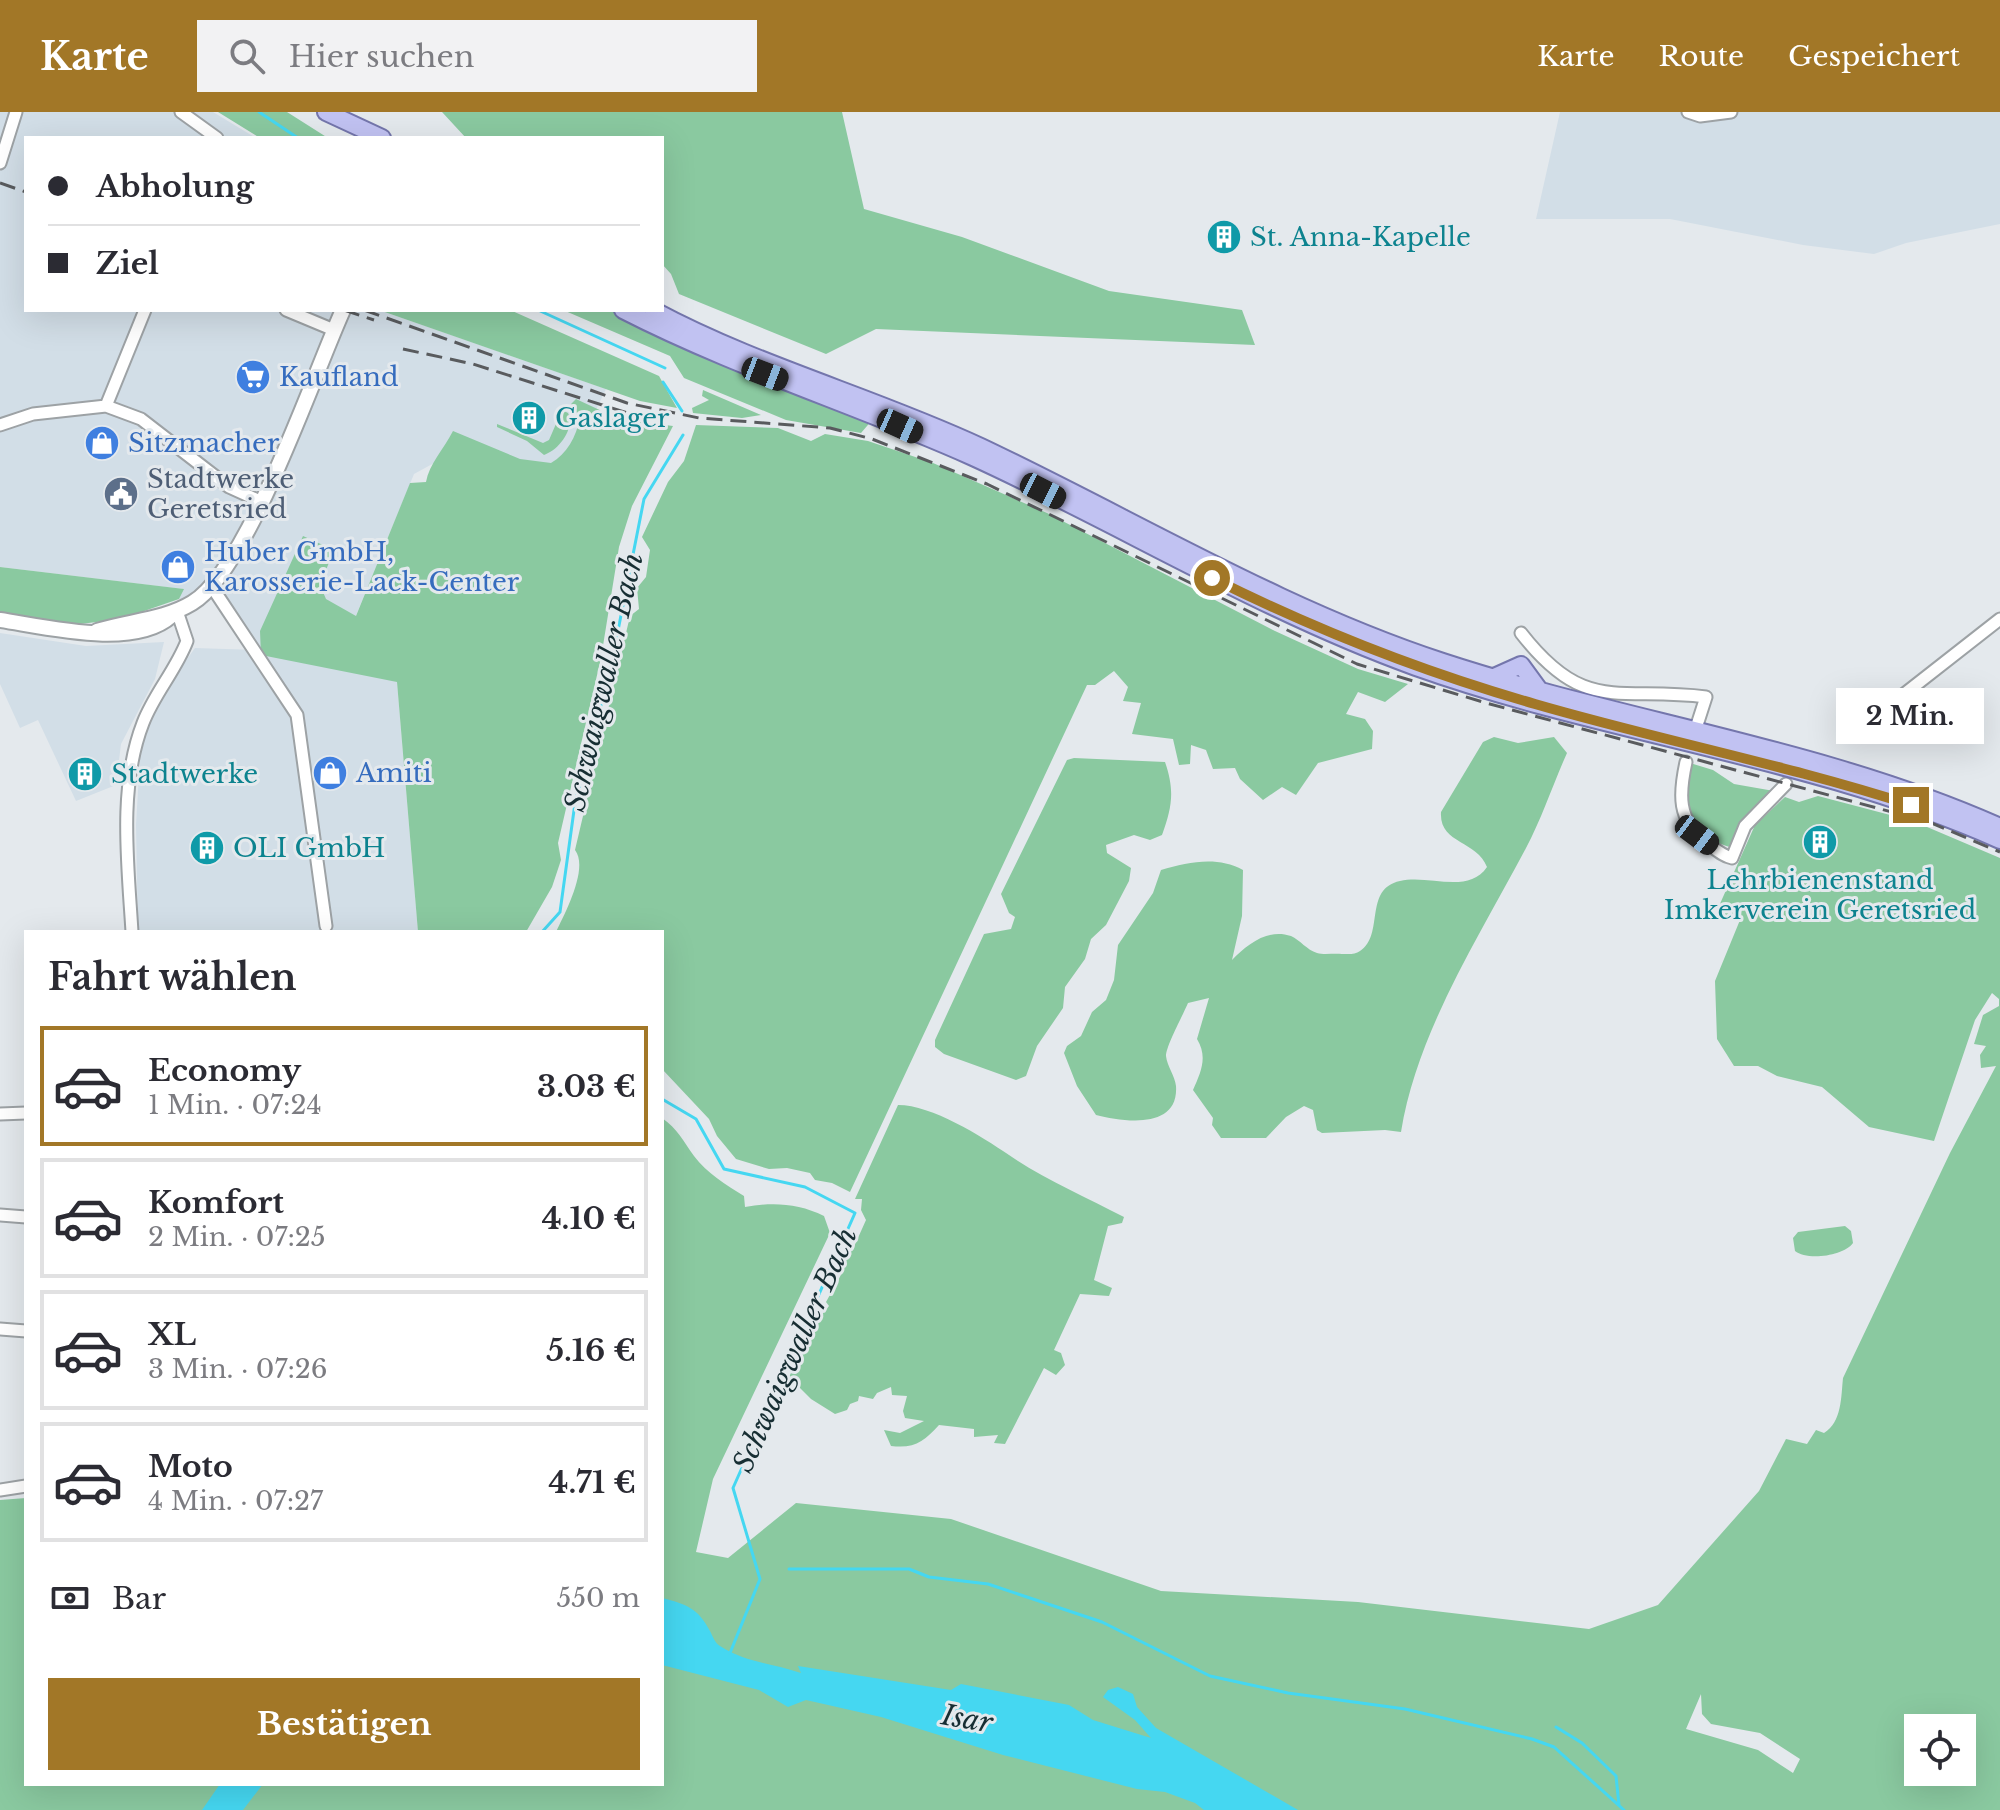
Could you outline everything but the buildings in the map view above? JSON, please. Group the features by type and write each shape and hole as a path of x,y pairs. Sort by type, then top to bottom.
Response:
{"main road":[{"path":"327,113 360,136"},
{"path":"327,113 378,136"},
{"path":"627,312 738,363 973,458 1267,605 1417,667 1534,704 1811,776 1929,811 2000,840"},
{"path":"657,312 737,349 979,446 1270,593 1424,656 1541,693 1896,787 2000,827"},
{"path":"1491,678 1521,665 1541,693"},
{"path":"1776,767 1785,776 1786,784"},
{"path":"1786,784 1793,778 1811,776"}],"street":[{"path":"0,163 16,112"},
{"path":"181,112 214,136"},
{"path":"1688,112 1700,116 1731,112"},
{"path":"106,406 144,312"},
{"path":"291,312 334,330"},
{"path":"0,620 66,630 97,631 177,611 212,587 262,502 342,312"},
{"path":"0,425 33,414 106,406 141,419 229,487 262,502"},
{"path":"212,587 297,715 302,729 326,926"},
{"path":"132,930 127,844 133,759 148,709 187,641 177,611"},
{"path":"1873,727 1894,702 2000,619"},
{"path":"1521,633 1533,648 1581,689 1608,694 1678,693 1706,697 1697,725"},
{"path":"1521,665 1533,648"},
{"path":"1686,762 1680,789 1686,821 1697,835 1732,858 1745,826 1786,784"},
{"path":"0,1114 24,1113"},
{"path":"0,1215 24,1217"},
{"path":"0,1329 24,1331"},
{"path":"0,1490 24,1486"}],"shaded area":[{"path":"0,112 213,112 253,136 24,136 24,312 385,312 606,389 560,485 458,450 414,474 341,652 397,682 418,930 138,930 136,825 141,740 171,681 195,648 257,650 225,599 179,599 183,589 0,567"},
{"path":"1560,112 2000,112 2000,224 1906,243 1874,254 1803,245 1670,219 1536,219"},
{"path":"0,633 86,646 164,642 155,679 121,744 116,785 76,801 38,720 20,728 0,684"}],"green space":[{"path":"218,112 287,112 325,136 257,136"},
{"path":"442,112 842,112 864,209 962,237 1109,291 1242,310 1255,345 876,329 826,354 679,294 671,274 664,266 664,136 464,136"},
{"path":"385,312 515,312 659,376 677,408 640,401"},
{"path":"568,312 617,312 667,336 873,419 861,433 786,420 684,378 670,356"},
{"path":"703,390 761,415 742,418 693,413 692,408 709,400 702,396"},
{"path":"576,399 619,419 673,426 632,506 619,547 601,658 558,843 561,860 552,887 527,930 418,930 397,682 261,655 260,631 303,536 334,550 320,585 326,599 356,616 410,483 426,482 433,463 453,431 520,459 551,463 566,450 576,432 580,418 571,404"},
{"path":"562,410 568,413 570,419 567,432 560,444 544,455 527,441 497,427 497,424 543,443 549,440"},
{"path":"696,425 778,428 811,441 825,434 868,441 933,463 1047,513 1275,631 1358,669 1408,684 1385,702 1358,692 1346,714 1365,719 1373,731 1372,749 1318,763 1296,795 1282,787 1263,800 1240,779 1235,768 1213,769 1206,750 1191,745 1190,764 1179,765 1173,739 1132,734 1141,703 1123,701 1128,687 1114,671 1095,685 1087,685 850,1192 832,1183 815,1180 810,1173 787,1168 769,1169 736,1159 717,1136 709,1119 664,1071 664,930 557,930 578,879 579,858 575,850 630,616 639,609 637,588 646,577 650,550 642,537 668,482 684,461"},
{"path":"0,567 184,589 179,599 121,619 72,625 0,615"},
{"path":"1494,737 1518,743 1554,737 1567,753 1532,837 1435,1022 1409,1095 1401,1132 1322,1133 1317,1130 1313,1110 1304,1106 1286,1117 1266,1138 1221,1138 1212,1125 1213,1118 1193,1090 1203,1058 1197,1039 1209,998 1188,1003 1169,1045 1166,1056 1176,1086 1175,1100 1169,1110 1148,1120 1134,1121 1096,1115 1077,1086 1064,1053 1067,1046 1081,1036 1092,1012 1106,1000 1114,980 1118,945 1153,893 1161,870 1213,862 1243,870 1242,916 1232,960 1251,944 1274,934 1291,936 1317,953 1356,953 1367,944 1372,934 1378,902 1389,886 1411,880 1459,882 1479,875 1487,867 1482,858 1446,830 1441,812 1483,742"},
{"path":"1067,760 1165,762 1171,790 1170,807 1162,835 1150,840 1134,835 1106,845 1107,853 1131,868 1129,881 1106,925 1091,939 1085,959 1065,987 1063,1008 1037,1046 1026,1076 1016,1080 944,1054 935,1047 935,1040 984,934 1011,929 1015,917 1009,913 1001,894"},
{"path":"1690,763 1713,770 1734,784 1774,791 1733,848 1704,835 1690,817 1687,793"},
{"path":"1818,796 1913,821 2000,858 2000,1810 0,1810 0,1500 24,1498 24,1786 664,1786 664,1119 705,1168 744,1196 745,1207 775,1204 804,1208 824,1216 830,1233 713,1479 696,1552 728,1558 796,1503 951,1519 1161,1591 1358,1602 1589,1629 1658,1605 1759,1491 1786,1439 1807,1444 1816,1430 1824,1433 1834,1422 1840,1408 1843,1378 1950,1153 1996,1066 1981,1068 1980,1055 1986,1046 1974,1044 1983,1015 1999,1006 1999,999 1992,993 1975,1020 1934,1141 1869,1127 1822,1087 1777,1076 1758,1066 1734,1066 1717,1039 1715,981 1740,920 1726,918 1719,906 1755,825 1785,797 1799,802","holes":["1701,1694 1702,1714 1711,1724 1760,1733 1800,1759 1793,1773 1758,1750 1686,1729"]},
{"path":"898,1105 926,1110 956,1123 1036,1172 1124,1217 1122,1223 1108,1226 1094,1280 1112,1288 1109,1296 1080,1294 1054,1350 1061,1353 1065,1365 1056,1375 1044,1368 1005,1444 994,1443 998,1435 974,1437 974,1429 939,1425 918,1443 891,1446 884,1430 900,1433 924,1421 905,1418 903,1411 907,1396 892,1395 891,1387 877,1393 873,1399 859,1396 858,1401 850,1404 847,1410 835,1414 811,1399 789,1377 817,1320 829,1306 826,1302 842,1273 843,1259 853,1249 866,1220 861,1210 862,1199 855,1199"},
{"path":"1845,1226 1851,1231 1853,1243 1842,1251 1808,1256 1795,1251 1793,1238 1798,1232"}],"water":[{"name":"Isar","path":"664,1598 690,1608 701,1617 718,1645 750,1659 801,1673 798,1666 951,1690 961,1684 1069,1705 1093,1720 1151,1738 1135,1720 1103,1697 1108,1690 1118,1687 1133,1694 1137,1707 1156,1728 1298,1810 1204,1810 1195,1803 1165,1792 1137,1789 1003,1755 881,1717 806,1700 788,1707 759,1690 664,1666"},
{"path":"219,1786 261,1786 243,1810 202,1810"}],"waterway":[{"name":"Schwaigwaller Bach","path":"259,112 295,136"},
{"name":"Schwaigwaller Bach","path":"542,312 665,368"},
{"name":"Schwaigwaller Bach","path":"663,382 682,411"},
{"name":"Schwaigwaller Bach","path":"544,930 560,912 575,803 610,671 644,499 683,435"},
{"name":"Schwaigwaller Bach","path":"664,1100 696,1119 724,1169 805,1187 855,1213 733,1488 760,1579 730,1653"},
{"path":"789,1569 909,1569 929,1577 988,1584 1102,1622 1210,1676 1288,1693 1405,1709 1532,1739 1554,1747 1624,1810"},
{"path":"1556,1727 1582,1743 1616,1776 1619,1805"}],"railway":[{"path":"0,183 24,191"},
{"path":"350,312 374,320"},
{"path":"370,312 627,403 699,418 830,428 872,439 987,484 1357,664 1486,703 1929,822 2000,852"},
{"path":"403,349 473,364 640,417"}],"place":[{"name":"St. Anna-Kapelle","path":"1224,237"},
{"name":"Kaufland","path":"253,377"},
{"name":"Gaslager","path":"529,418"},
{"name":"Sitzmacher","path":"102,443"},
{"name":"Stadtwerke Geretsried","path":"121,494"},
{"name":"Huber GmbH, Karosserie-Lack-Center","path":"178,567"},
{"name":"Amiti","path":"330,773"},
{"name":"Stadtwerke","path":"85,774"},
{"name":"Lehrbienenstand Imkerverein Geretsried","path":"1820,842"},
{"name":"OLI GmbH","path":"207,848"}],"route":[{"path":"1212,578 1267,605 1417,667 1534,704 1844,784 1911,805"}]}
